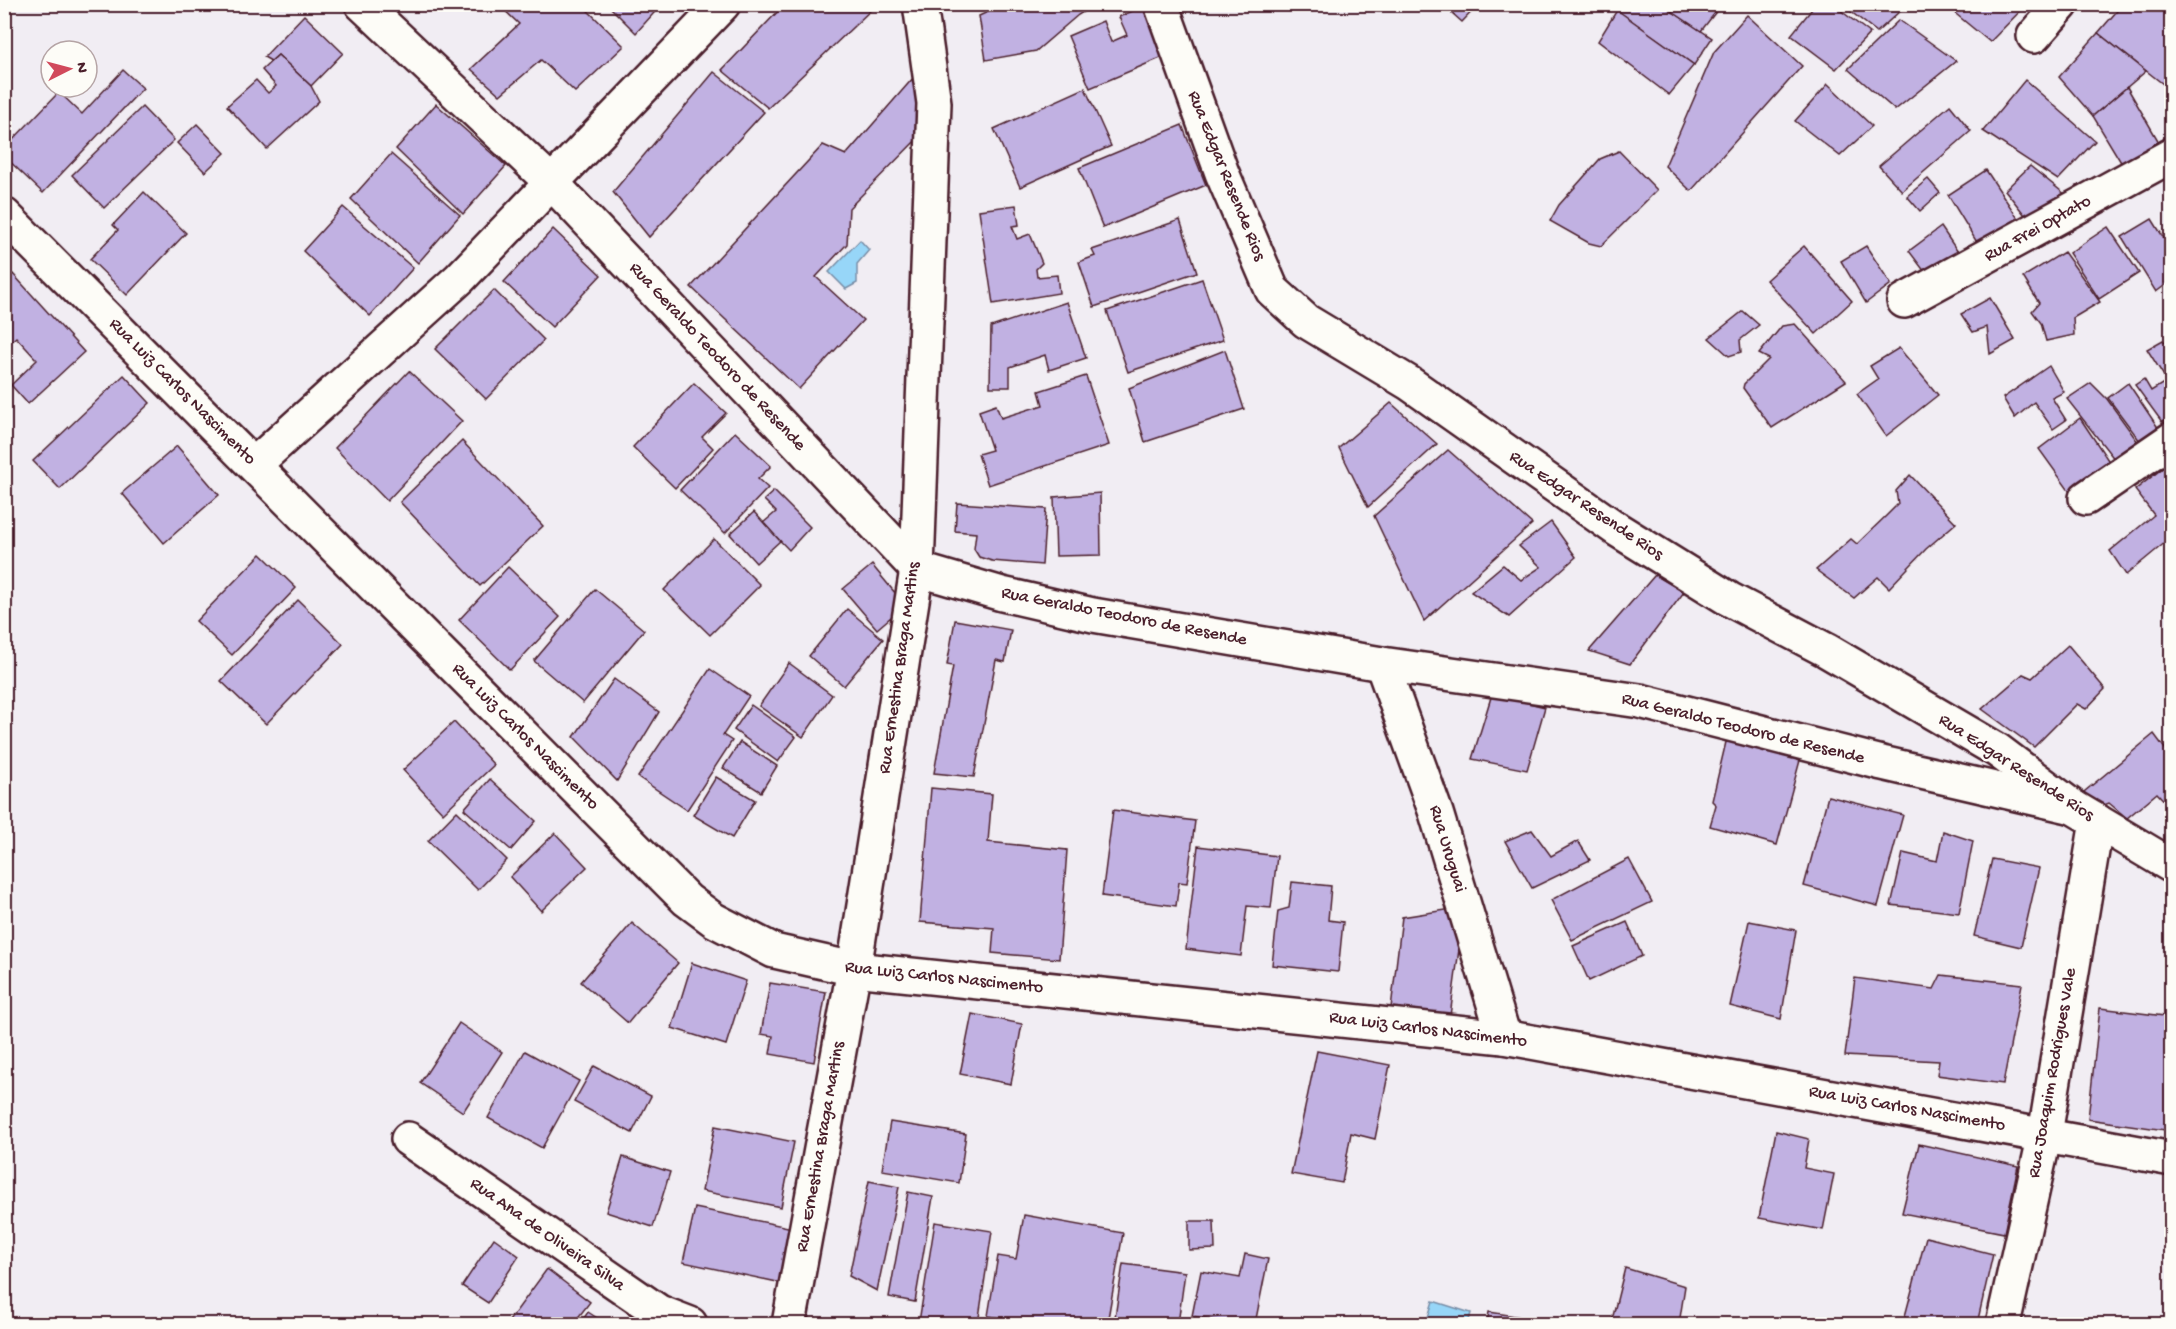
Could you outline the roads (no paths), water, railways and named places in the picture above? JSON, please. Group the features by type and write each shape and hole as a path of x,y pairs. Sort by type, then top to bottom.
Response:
{"street":[{"name":"Rua Geraldo Teodoro de Resende","path":"362,4 551,182 917,569 1002,594 1093,615 1382,664 1640,701 2085,814"},
{"path":"255,464 460,278 723,4"},
{"name":"Rua Ernestina Braga Martins","path":"789,1324 854,969 917,569 934,103 920,4"},
{"name":"Rua Edgar Resende Rios","path":"1161,4 1222,173 1272,290 1306,321 1409,383 1618,530 1729,599 1826,650 1997,750 2085,814 2172,866"},
{"path":"2034,36 2062,4"},
{"name":"Rua Frei Optato","path":"1904,302 2172,155"},
{"name":"Rua Luiz Carlos Nascimento","path":"4,215 255,464 687,900 714,920 774,951 854,969 1504,1037 2172,1159"},
{"path":"2086,498 2172,439"},
{"name":"Rua Uruguai","path":"1382,664 1436,813 1504,1037"},
{"name":"Rua Joaquim Rodrigues Vale","path":"2003,1324 2044,1134 2085,814"},
{"name":"Rua Ana de Oliveira Silva","path":"408,1139 659,1312 690,1324"}],"water":[{"path":"860,240 869,250 857,264 857,283 846,289 829,272"},
{"path":"1433,1301 1471,1313 1468,1324 1426,1324"}]}
